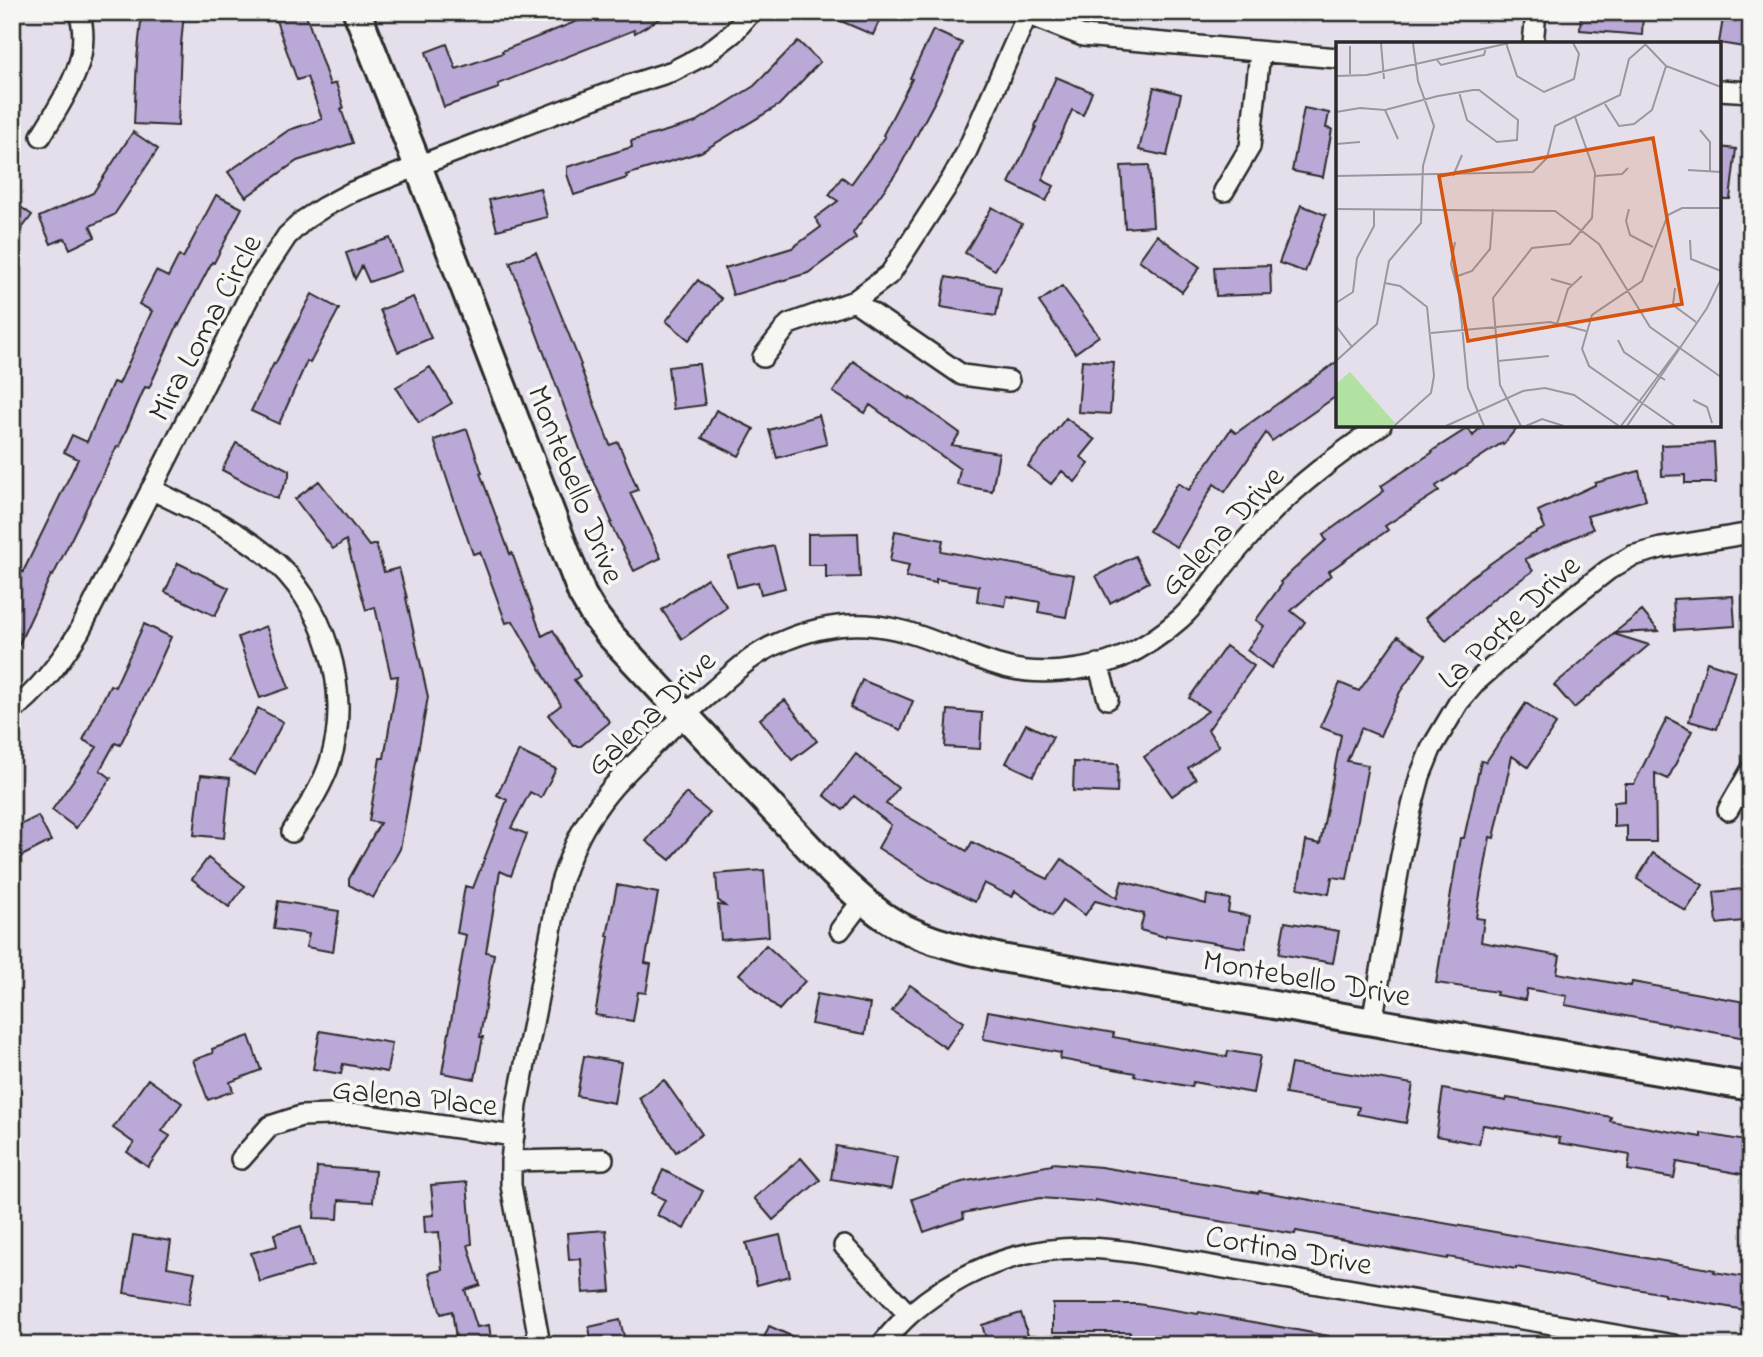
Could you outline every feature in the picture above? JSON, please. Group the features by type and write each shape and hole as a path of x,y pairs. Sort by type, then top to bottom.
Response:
{"street":[{"path":"41,136 78,71 83,46 79,12"},
{"name":"Montebello Drive","path":"357,12 582,594 609,634 862,901 910,931 940,943 1001,958 1751,1087"},
{"name":"Mira Loma Circle","path":"12,711 41,684 63,658 79,632 256,283 287,236 304,220 352,192 632,84 673,71 706,54 733,33 751,12"},
{"path":"1533,42 1536,12"},
{"path":"763,357 789,324 854,301 890,274 967,153 1024,13 1083,36 1336,58"},
{"path":"1224,191 1250,147 1260,52"},
{"path":"1721,90 1751,92"},
{"path":"854,301 962,375 1009,381"},
{"name":"Galena Drive","path":"540,1345 511,1185 517,1105 553,918 568,858 582,830 616,782 684,715 748,660 777,643 813,630 845,625 876,625 909,632 972,657 1026,672 1077,669 1122,657 1164,633 1182,617 1289,495 1378,427"},
{"path":"151,489 238,534 268,555 291,577 318,622 335,676 337,734 330,763 316,793 292,832"},
{"name":"La Porte Drive","path":"1372,1022 1401,856 1420,776 1431,749 1459,702 1476,682 1557,610 1608,570 1632,556 1661,548 1751,533"},
{"path":"1098,664 1108,699"},
{"path":"1728,810 1751,770"},
{"path":"840,930 862,901"},
{"name":"Galena Place","path":"242,1159 270,1126 301,1116 359,1114 514,1136"},
{"path":"511,1161 603,1159"},
{"path":"844,1246 909,1315"},
{"name":"Cortina Drive","path":"881,1345 909,1315 970,1273 1002,1259 1047,1250 1085,1248 1131,1252 1674,1345"}],"building":[{"path":"142,12 184,12 178,126 134,124"},
{"path":"273,12 305,12 330,85 336,83 344,108 341,109 353,143 297,161 246,197 228,172 289,130 322,119 307,77 297,80"},
{"path":"600,12 671,12 635,33 634,30 498,84 499,88 444,107 426,52 447,44 456,69 503,53 502,51"},
{"path":"820,12 883,12 873,35"},
{"path":"1581,12 1643,12 1642,35 1580,30"},
{"path":"1724,12 1750,12 1744,47 1719,42"},
{"path":"933,30 962,43 897,172 853,233 856,238 808,273 733,295 725,268 792,248 821,227 815,218 838,201 829,195 842,177 851,184 885,137 883,135 912,79 910,78"},
{"path":"798,41 820,62 779,105 701,152 626,175 627,178 574,195 567,167 632,147 631,141 694,123 754,86"},
{"path":"1056,77 1092,92 1083,115 1072,110 1042,180 1054,186 1046,201 1009,183"},
{"path":"1154,87 1181,94 1167,156 1139,150"},
{"path":"1304,108 1329,113 1326,128 1332,129 1323,177 1292,171"},
{"path":"133,132 158,149 114,215 90,226 95,237 70,249 65,238 51,244 39,217 93,193"},
{"path":"1721,147 1736,149 1730,199 1721,199"},
{"path":"1149,165 1153,226 1125,228 1121,166"},
{"path":"540,188 547,217 497,230 489,200"},
{"path":"216,195 242,208 178,324 149,388 145,387 119,447 117,446 53,576 51,575 12,659 12,587 20,570 23,572 78,459 64,452 72,435 87,442 113,382 119,384 152,311 139,304 156,271 168,277 179,255 183,258"},
{"path":"12,201 32,215 12,242"},
{"path":"1301,205 1326,215 1305,272 1279,263"},
{"path":"992,207 1022,224 995,270 965,253"},
{"path":"1157,235 1200,267 1182,292 1139,260"},
{"path":"390,238 401,271 369,282 362,266 355,279 346,253"},
{"path":"536,252 610,445 618,442 638,490 630,493 661,558 634,571 610,523 612,522 583,457 510,262"},
{"path":"1270,265 1271,294 1216,296 1214,267"},
{"path":"946,277 1001,287 996,316 941,307"},
{"path":"698,280 722,299 689,340 666,321"},
{"path":"1062,286 1099,336 1075,353 1039,302"},
{"path":"312,294 339,309 310,363 307,361 279,424 251,411"},
{"path":"413,297 431,338 398,352 380,310"},
{"path":"1082,360 1114,362 1110,414 1078,412"},
{"path":"853,361 960,433 952,445 999,453 992,491 957,485 960,469 870,405 865,413 833,392"},
{"path":"1336,362 1336,396 1272,441 1266,433 1225,492 1214,484 1177,547 1149,531 1178,483 1189,490 1231,429 1236,433"},
{"path":"699,364 705,405 673,409 668,367"},
{"path":"430,367 452,403 419,423 396,387"},
{"path":"716,410 754,429 739,456 702,438"},
{"path":"819,415 827,444 777,458 769,430"},
{"path":"1066,418 1095,440 1081,457 1089,464 1075,482 1062,471 1051,484 1028,466"},
{"path":"1480,427 1517,427 1503,445 1502,443 1436,486 1439,491 1385,526 1388,530 1328,572 1331,575 1291,611 1305,622 1271,668 1247,650 1264,626 1256,620 1282,584 1280,582 1326,540 1323,535 1384,491 1381,486 1432,451 1468,428 1473,436"},
{"path":"467,429 480,473 542,636 553,630 580,676 574,680 610,722 581,746 574,746 548,715 561,705 513,621 506,623 480,552 473,554 434,440"},
{"path":"236,443 289,470 289,477 277,499 222,470"},
{"path":"1714,443 1716,483 1685,483 1685,475 1662,476 1661,445"},
{"path":"1639,471 1646,500 1587,516 1593,529 1525,559 1533,571 1494,598 1446,641 1425,618 1471,577 1545,528 1538,511 1595,483"},
{"path":"319,481 369,546 376,544 384,572 399,568 428,697 400,849 373,898 349,885 349,879 380,823 369,821 380,758 384,758 398,676 391,677 375,607 366,610 346,540 333,549 295,499"},
{"path":"895,531 943,540 941,551 1074,575 1066,617 1038,612 1040,602 1007,596 1005,606 977,601 979,586 936,579 936,583 906,577 909,565 890,561"},
{"path":"858,533 860,577 826,578 826,565 808,565 808,534"},
{"path":"774,546 785,588 761,594 758,582 737,587 729,557"},
{"path":"1135,556 1149,582 1110,603 1096,576"},
{"path":"178,563 229,588 215,616 165,592"},
{"path":"707,578 727,607 682,639 662,610"},
{"path":"1733,596 1735,626 1675,630 1673,599"},
{"path":"1642,611 1659,631 1614,633"},
{"path":"144,624 171,637 120,745 115,743 100,770 111,778 76,828 52,810 97,747 83,740 110,685 115,687"},
{"path":"266,626 289,688 260,698 238,637"},
{"path":"1614,634 1649,645 1574,708 1554,685"},
{"path":"1398,636 1426,655 1400,692 1380,736 1361,728 1347,761 1368,765 1347,879 1332,877 1329,894 1298,888 1306,841 1320,844 1341,735 1320,727 1340,683 1359,691"},
{"path":"1226,646 1254,666 1208,730 1219,746 1188,768 1196,779 1172,796 1144,757 1208,711 1189,698"},
{"path":"1707,662 1735,671 1717,729 1689,721"},
{"path":"862,680 913,701 901,730 850,708"},
{"path":"785,700 817,741 792,760 760,719"},
{"path":"1526,703 1556,724 1528,767 1512,756 1494,838 1490,837 1476,918 1484,919 1481,942 1560,956 1557,973 1631,986 1632,982 1751,1003 1751,1039 1565,1005 1567,996 1527,989 1525,1000 1496,995 1497,992 1436,983 1460,838 1464,838 1481,761 1486,762"},
{"path":"258,708 283,722 255,775 229,761"},
{"path":"948,710 982,713 980,749 945,747"},
{"path":"1667,718 1692,731 1668,779 1655,773 1656,842 1627,842 1627,826 1614,827 1614,802 1625,801 1625,784 1634,784"},
{"path":"1026,724 1053,737 1033,776 1006,763"},
{"path":"519,751 556,769 541,798 530,792 511,828 527,834 511,876 500,871 486,952 494,954 475,1079 442,1073 466,935 457,933 465,886 473,888 507,800 497,795"},
{"path":"856,754 898,788 886,804 967,851 972,842 1048,879 1062,859 1117,898 1122,881 1206,904 1207,895 1230,899 1228,912 1250,916 1245,948 1166,935 1165,937 1140,930 1144,914 1095,901 1085,915 1063,900 1052,916 1015,891 1012,897 984,883 975,902 934,883 878,848 891,825 854,796 843,810 824,795"},
{"path":"1074,762 1118,764 1117,793 1073,791"},
{"path":"201,775 230,778 224,838 194,835"},
{"path":"686,793 710,813 670,860 646,841"},
{"path":"38,816 51,841 12,861 12,829"},
{"path":"1653,853 1703,885 1686,911 1637,879"},
{"path":"208,858 245,886 229,907 192,879"},
{"path":"764,870 769,936 721,940 718,905 725,906 718,900 716,874"},
{"path":"617,885 658,893 645,963 651,964 646,993 638,992 633,1021 595,1015"},
{"path":"1751,888 1751,920 1717,924 1714,892"},
{"path":"278,901 339,911 333,952 306,947 309,934 274,929"},
{"path":"1285,922 1339,931 1333,963 1279,954"},
{"path":"766,945 805,981 779,1010 739,974"},
{"path":"910,985 964,1022 946,1048 892,1011"},
{"path":"817,994 870,1004 865,1034 811,1024"},
{"path":"988,1011 1114,1033 1113,1037 1227,1057 1228,1051 1260,1056 1253,1093 1193,1082 1192,1087 1134,1076 1135,1073 1060,1059 1061,1053 983,1039"},
{"path":"320,1031 392,1043 387,1072 343,1064 341,1074 313,1069"},
{"path":"249,1036 261,1070 230,1082 233,1091 208,1100 193,1060 213,1053 212,1049"},
{"path":"584,1056 621,1062 614,1103 577,1096"},
{"path":"1291,1064 1413,1084 1406,1123 1357,1114 1359,1107 1285,1094"},
{"path":"148,1079 182,1103 162,1131 170,1136 148,1167 127,1152 134,1143 113,1128"},
{"path":"664,1080 702,1134 676,1152 639,1098"},
{"path":"1443,1089 1506,1101 1507,1098 1555,1106 1611,1117 1610,1121 1701,1137 1701,1133 1751,1142 1747,1175 1677,1162 1674,1178 1628,1170 1630,1155 1559,1143 1560,1138 1483,1125 1479,1144 1436,1136"},
{"path":"836,1146 897,1157 891,1189 831,1179"},
{"path":"801,1158 820,1180 773,1220 754,1198"},
{"path":"1052,1163 1101,1167 1258,1193 1259,1191 1715,1270 1714,1272 1751,1278 1751,1311 1516,1267 1448,1257 1447,1259 1296,1231 1295,1234 1095,1200 1040,1198 963,1213 964,1218 924,1232 912,1199 962,1182"},
{"path":"317,1167 375,1171 373,1202 339,1200 338,1219 314,1218"},
{"path":"663,1170 703,1191 684,1229 657,1215 665,1200 652,1193"},
{"path":"467,1182 472,1244 468,1245 480,1285 465,1290 477,1327 489,1325 492,1345 457,1345 452,1311 441,1314 429,1273 442,1270 439,1232 425,1233 424,1216 434,1215 431,1185"},
{"path":"301,1226 313,1266 260,1282 251,1253 277,1246 274,1234"},
{"path":"606,1230 611,1291 583,1293 581,1259 569,1260 567,1233"},
{"path":"133,1235 171,1241 167,1267 195,1272 189,1304 124,1293"},
{"path":"780,1235 790,1276 757,1285 746,1243"},
{"path":"1053,1304 1138,1304 1198,1314 1199,1312 1329,1336 1328,1345 1207,1345 1171,1338 1170,1343 1129,1336 1130,1332 1053,1332"},
{"path":"1021,1313 1031,1345 988,1345 982,1325"},
{"path":"620,1320 626,1345 592,1345 589,1327"},
{"path":"769,1326 811,1345 761,1345"}]}
